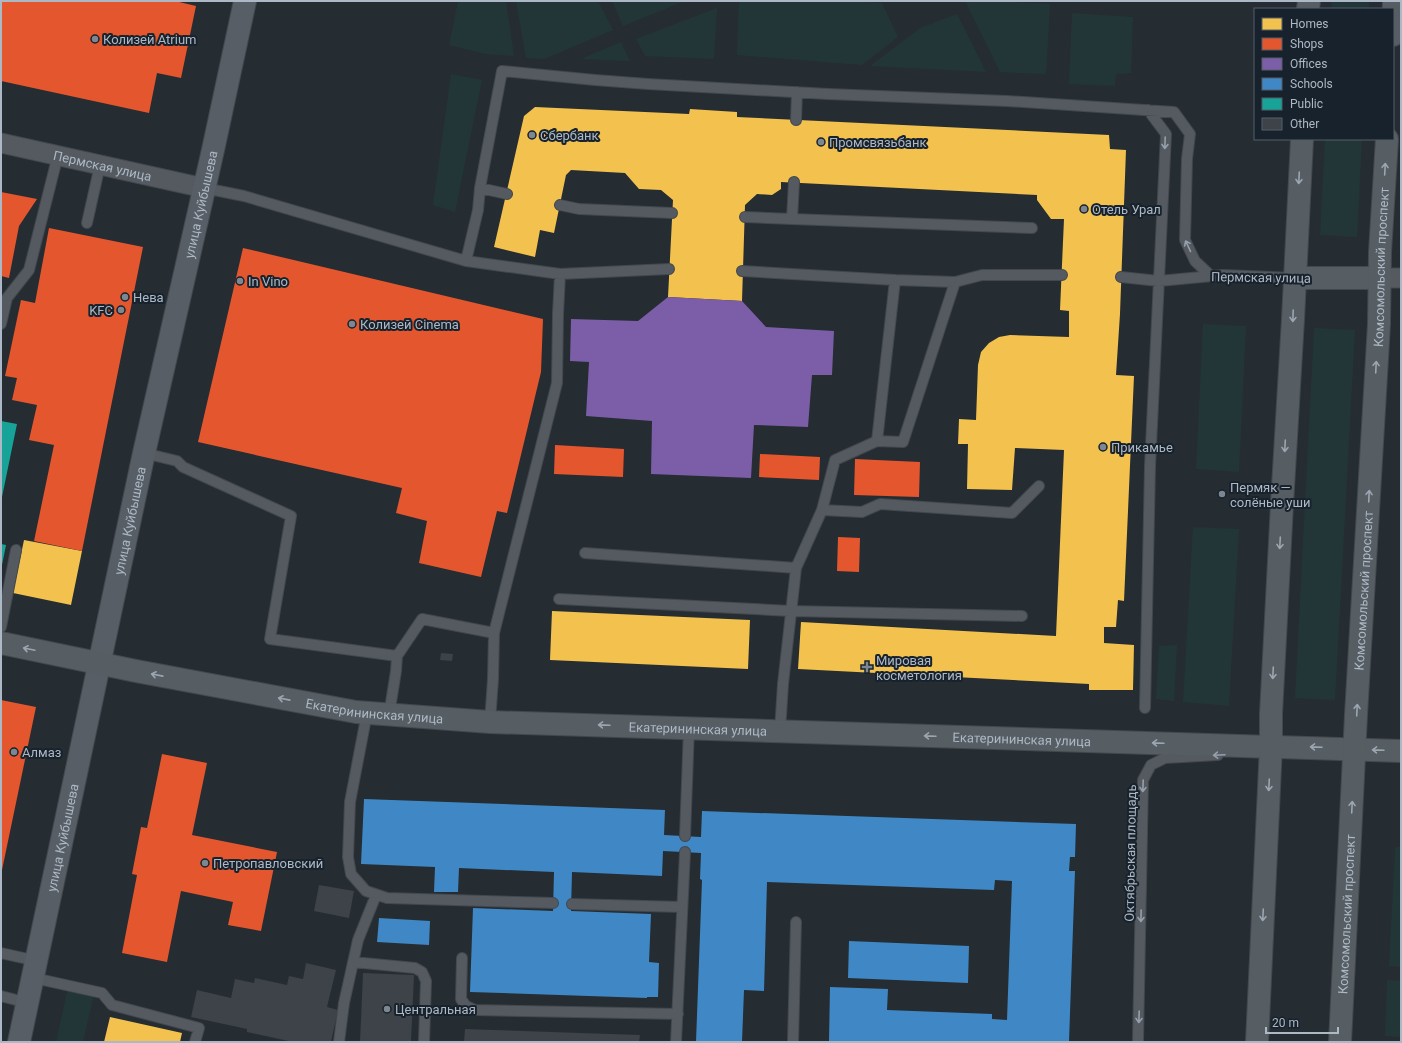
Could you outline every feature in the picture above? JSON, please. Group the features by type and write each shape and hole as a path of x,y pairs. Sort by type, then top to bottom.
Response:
{"main road":[{"name":"улица Куйбышева","path":"19,1042 98,663 245,1"},
{"path":"1257,1042 1271,746 1271,714 1302,140"},
{"name":"Комсомольский проспект","path":"1340,1042 1378,332 1391,278 1380,252 1387,140"},
{"name":"Пермская улица","path":"1294,278 1391,278"},
{"name":"Екатерининская улица","path":"1,643 356,712 389,715 490,722 1401,751"}],"street":[{"name":"Пермская улица","path":"1,143 204,188"}],"lane":[{"path":"466,261 478,210 480,188 502,71 595,80 797,92 1007,101 1174,112 1190,134 1187,159 1185,240 1195,261 1212,276"},
{"path":"796,120 797,92"},
{"path":"1145,708 1149,473 1166,134 1148,110"},
{"path":"1,324 7,298 29,270 58,156"},
{"path":"87,223 100,165"},
{"path":"792,219 794,182"},
{"path":"204,188 244,196 466,261 560,274 669,269"},
{"path":"480,188 507,194"},
{"path":"560,205 579,209 672,213"},
{"path":"745,217 1032,228"},
{"path":"742,272 955,282 982,275 1062,275"},
{"path":"490,722 494,633 557,383 560,274"},
{"name":"Пермская улица","path":"1121,277 1159,281 1223,275 1294,278"},
{"path":"877,441 895,280"},
{"path":"780,731 783,684 796,568 822,510 835,460 877,441 903,442 955,282"},
{"path":"144,453 177,461 183,467 291,516 270,639 396,656"},
{"path":"822,510 862,512 880,504 1012,513 1039,486"},
{"path":"1,627 16,550"},
{"path":"585,553 796,568"},
{"path":"559,599 791,610 1022,616"},
{"path":"389,715 396,672 396,656 422,619 494,633"},
{"path":"367,713 350,802 348,857 351,874 366,891 387,898 553,903"},
{"path":"686,836 689,728"},
{"name":"Октябрьская площадь","path":"1138,1042 1143,780 1150,765 1165,758 1252,754 1271,746"},
{"path":"676,1042 685,852"},
{"path":"339,1042 344,1003 358,940 376,895"},
{"path":"572,904 682,907"},
{"path":"793,1042 796,922"},
{"path":"1,953 35,969 102,992 112,1005 199,1028 196,1042"},
{"path":"462,958 461,999 466,1006 475,1010 678,1014"},
{"path":"353,962 415,968 422,972 426,981 424,1042"},
{"path":"1,996 28,1003"}],"green space":[{"path":"458,1 506,1 514,56 485,54 449,45"},
{"path":"516,1 598,1 613,30 544,59 526,58"},
{"path":"612,1 685,1 623,26"},
{"path":"739,1 846,1 882,3 898,37 862,65 737,55"},
{"path":"965,1 1050,4 1046,74 1000,72"},
{"path":"1332,1 1369,1 1369,8 1331,8"},
{"path":"717,8 714,59 645,56 636,39"},
{"path":"1072,13 1133,17 1131,73 1116,74 1115,86 1069,84"},
{"path":"957,14 986,72 870,66 920,28"},
{"path":"621,42 630,61 581,59"},
{"path":"451,74 482,80 455,212 433,205"},
{"path":"1325,140 1362,140 1357,237 1320,235"},
{"path":"1203,324 1246,326 1239,472 1196,469"},
{"path":"1314,328 1355,330 1335,700 1295,698"},
{"path":"1193,527 1239,529 1229,706 1183,702"},
{"path":"1177,645 1174,701 1156,699 1159,646"},
{"path":"1395,847 1401,847 1401,967 1389,966"},
{"path":"1387,980 1401,981 1401,1037 1385,1036"},
{"path":"68,988 94,994 83,1042 56,1042"}],"building: Homes":[{"path":"535,107 689,114 690,109 737,112 737,117 1109,135 1110,149 1126,150 1120,314 1116,375 1134,376 1124,601 1118,600 1116,627 1104,627 1104,643 1134,645 1133,690 1089,690 1089,684 798,669 801,622 1056,636 1064,450 1015,448 1012,490 967,489 968,444 958,444 959,419 976,420 978,365 981,352 989,343 999,337 1010,335 1069,337 1069,311 1060,310 1064,219 1051,219 1037,200 1037,195 781,182 781,189 772,195 757,194 745,205 742,301 668,297 673,200 661,190 639,189 625,173 571,170 566,175 554,233 540,230 535,257 494,247 524,116"},
{"path":"24,540 82,551 71,605 13,593"},
{"path":"552,611 750,620 748,669 550,660"},
{"path":"110,1017 182,1033 180,1042 104,1042"}],"building: Shops":[{"name":"Колизей Atrium","path":"1,1 175,1 196,6 181,78 157,73 149,113 1,81"},
{"path":"1,192 37,199 19,226 9,278 1,276"},
{"path":"49,228 143,247 82,551 34,541 54,445 29,440 37,405 12,400 17,378 5,376 21,300 35,303"},
{"name":"Колизей Cinema","path":"243,248 543,319 541,372 507,513 497,511 481,577 419,563 427,521 396,513 402,488 198,442"},
{"path":"555,445 624,449 623,477 554,474"},
{"path":"760,454 820,457 819,480 759,477"},
{"path":"855,459 920,462 919,497 854,495"},
{"path":"838,537 860,538 859,572 837,571"},
{"name":"Алмаз","path":"1,700 36,707 2,870 1,870"},
{"name":"Петропавловский","path":"162,754 207,763 192,835 277,852 261,931 228,925 233,902 181,891 167,962 122,953 137,875 132,874 141,827 147,828"}],"building: Offices":[{"path":"668,297 742,301 766,327 834,331 832,375 812,375 808,427 754,425 751,478 651,474 652,421 586,416 589,362 570,361 571,319 638,321"}],"building: Schools":[{"path":"364,799 665,810 664,835 701,837 702,811 1076,824 1075,857 1070,857 1069,871 1075,871 1069,1042 829,1042 830,987 888,989 887,1010 992,1014 992,1019 1007,1020 1012,881 995,880 994,890 767,882 764,991 744,990 742,1042 696,1042 702,880 700,879 701,853 663,851 662,876 572,872 571,911 651,914 649,962 659,963 658,997 647,998 470,992 473,908 553,911 554,872 459,868 458,892 434,892 435,867 361,864"},
{"path":"379,918 430,921 429,945 377,942"},
{"path":"849,941 969,946 968,983 848,978"}],"building: Public":[{"path":"1,421 17,424 2,497 1,497"},
{"path":"1,544 6,545 2,565 1,565"}],"building: Other":[{"path":"441,653 453,654 452,661 440,660"},
{"path":"319,885 354,891 349,918 314,911"},
{"path":"306,963 336,970 327,1007 338,1010 331,1042 293,1042 247,1032 247,1029 191,1017 197,990 231,998 235,979 254,983 255,978 287,985 289,976 303,979"},
{"name":"Центральная","path":"363,973 414,975 411,1042 360,1042"},
{"path":"465,1029 640,1035 639,1042 464,1042"}],"place":[{"name":"Колизей Atrium","path":"95,39"},
{"name":"Сбербанк","path":"532,135"},
{"name":"Промсвязьбанк","path":"821,142"},
{"name":"Отель Урал","path":"1084,209"},
{"name":"In Vino","path":"240,281"},
{"name":"Нева","path":"125,297"},
{"name":"KFC","path":"121,310"},
{"name":"Колизей Cinema","path":"352,324"},
{"name":"Прикамье","path":"1103,447"},
{"name":"Пермяк — солёные уши","path":"1222,494"},
{"name":"Мировая косметология","path":"867,667"},
{"name":"Алмаз","path":"14,752"},
{"name":"Петропавловский","path":"205,863"},
{"name":"Центральная","path":"387,1009"}]}
